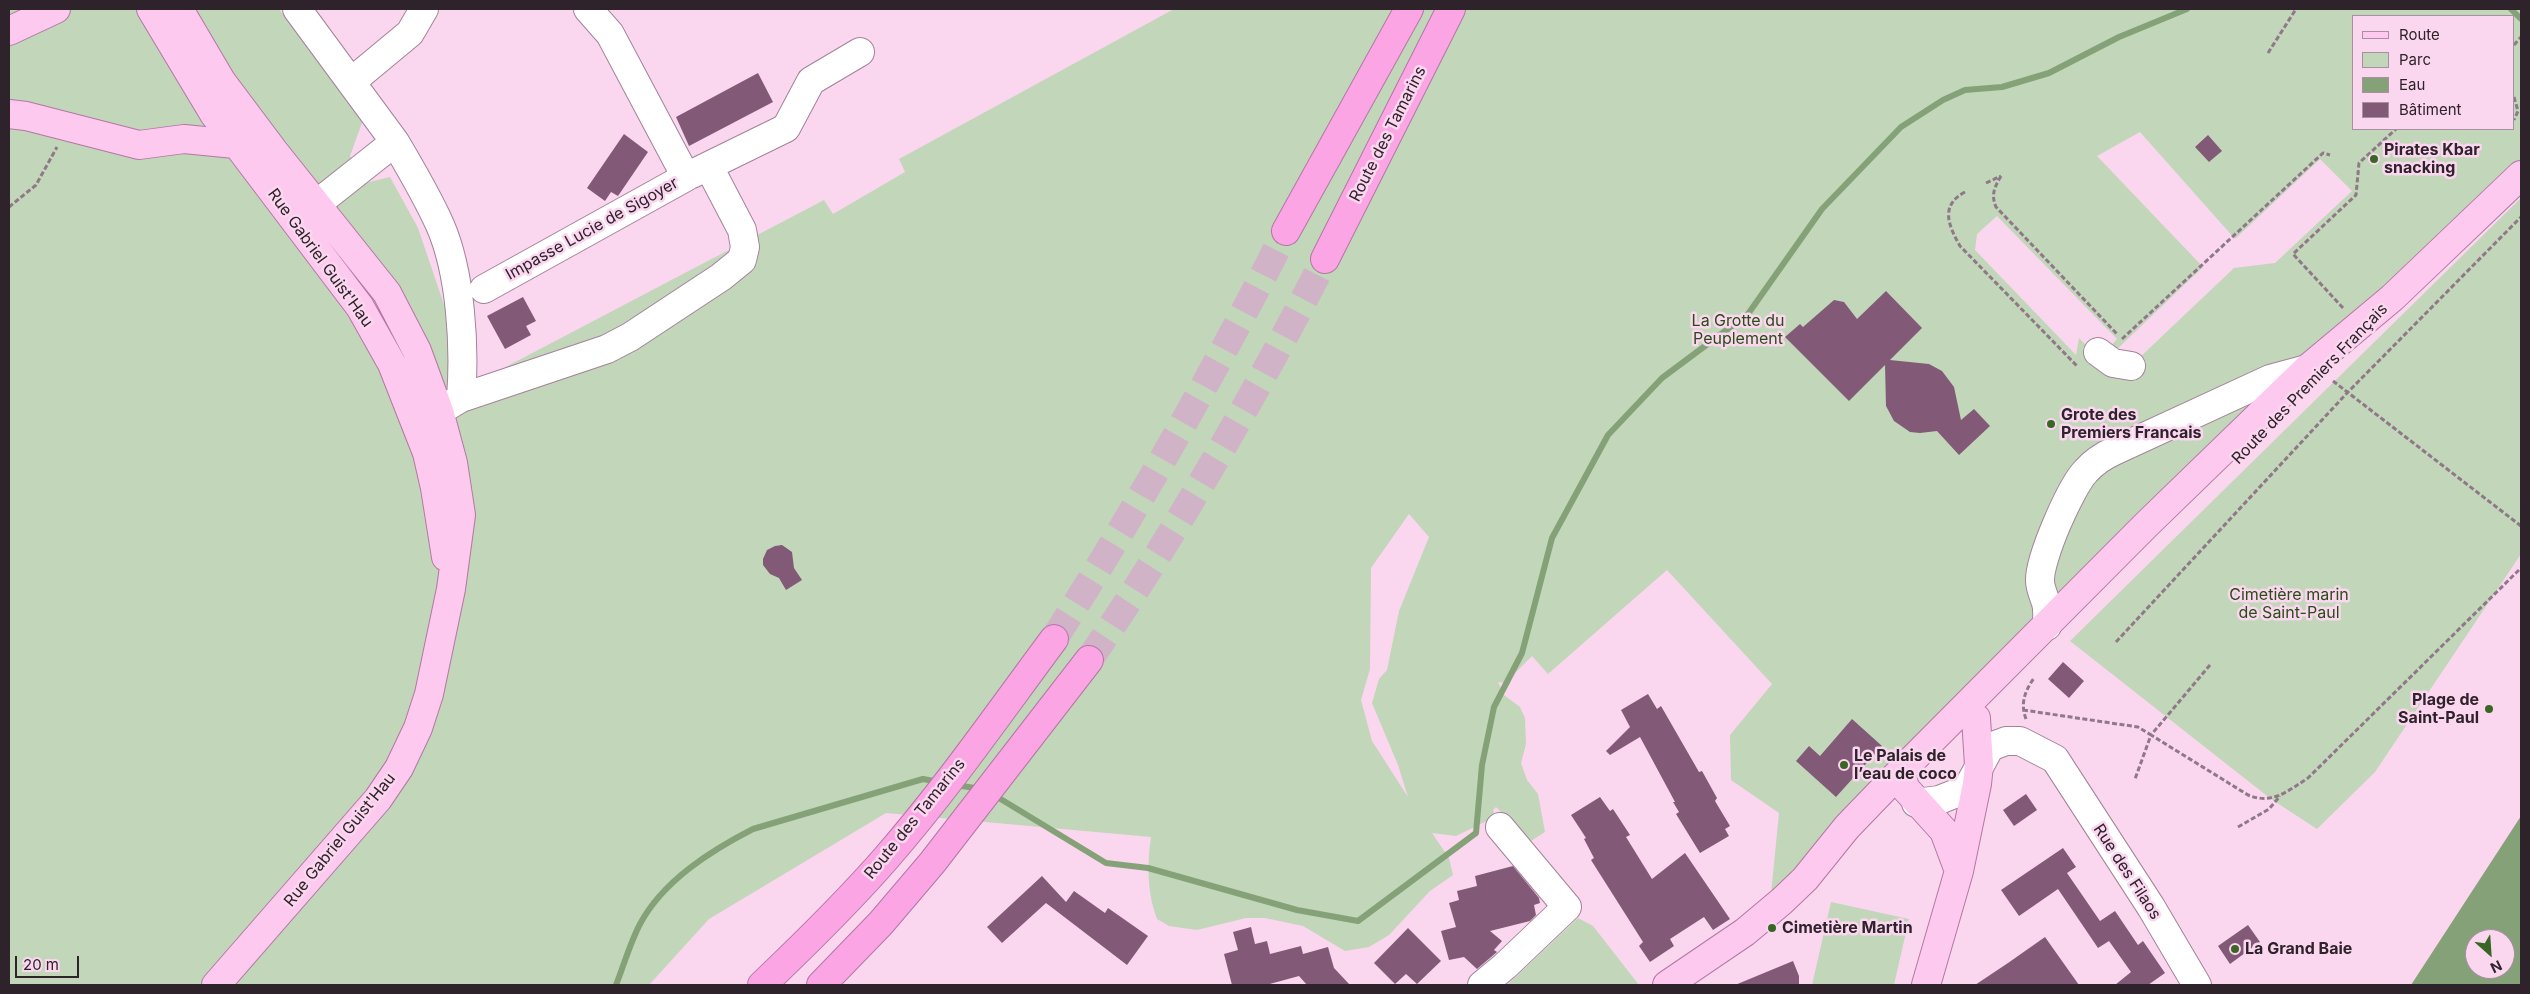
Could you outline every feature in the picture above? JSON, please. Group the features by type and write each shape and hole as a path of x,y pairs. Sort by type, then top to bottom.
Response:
{"highway":[{"path":"1286,231 1409,9"},
{"name":"Route des Tamarins","path":"1325,259 1451,9"},
{"name":"Route des Tamarins","path":"762,985 819,930 886,858 930,806 1054,640"},
{"path":"821,985 875,930 932,863 1089,660"}],"main road":[{"path":"9,31 56,9"},
{"name":"Rue Gabriel Guist'Hau","path":"151,9 214,114 360,307 392,364 427,453 435,488 451,588"},
{"name":"Rue Gabriel Guist'Hau","path":"179,9 222,82 273,150 318,204 387,293 417,351 450,405 453,462 461,515 451,588 429,694 418,728 399,768 372,806 216,985"},
{"path":"184,139 214,114 222,82"},
{"path":"9,114 139,145 184,139 235,144"},
{"path":"2392,298 2521,175"},
{"name":"Route des Premiers Français","path":"1907,787 2047,626 2307,369 2392,298"},
{"name":"Route des Premiers Français","path":"1667,985 1745,932 1805,878 1852,841 2341,356 2392,298"},
{"path":"1926,985 1959,871 1979,765 1976,718"},
{"path":"1907,787 1944,831 1959,871"}],"street":[{"path":"297,9 395,142 441,227 451,264 459,310 464,365 450,405"},
{"path":"352,82 410,32 424,9"},
{"name":"Impasse Lucie de Sigoyer","path":"484,289 698,172 610,34 588,9"},
{"path":"450,405 607,349 638,332 742,260 745,247 742,230 698,172 786,128 811,81 860,52"},
{"path":"295,220 318,204 395,142"},
{"path":"2047,626 2047,606 2040,580 2044,561 2060,517 2077,482 2085,471 2095,462 2114,451 2270,379 2307,369"},
{"path":"1907,787 1939,800 1967,789 1990,747 2006,741 2020,741 2048,755"},
{"name":"Rue des Filaos","path":"2048,755 2150,907 2197,985"},
{"path":"1482,985 1506,966 1567,907 1500,827"}],"path":[{"path":"2268,53 2296,9"},
{"path":"2515,100 2518,111 2515,118"},
{"path":"9,207 36,184 68,127"},
{"path":"2349,315 2293,254 2356,195 2359,163 2395,130"},
{"path":"1965,192 1953,198 1948,209 1952,232 1960,246 2107,358 2122,339 2126,338 2323,153 2330,156"},
{"path":"1986,183 2001,176 1994,188 1993,199 1996,207 2122,339"},
{"path":"2116,642 2348,393 2521,217"},
{"path":"2333,381 2521,526"},
{"path":"2238,827 2269,810 2281,796 2308,778 2521,568"},
{"path":"2135,779 2151,735 2210,665"},
{"path":"2034,678 2025,692 2023,710 2029,728 2043,740 2048,755"},
{"path":"2023,710 2138,727 2248,795 2260,800 2281,796"}],"green space":[{"name":"La Grotte du Peuplement","path":"9,9 136,9 149,31 192,9 279,9 363,120 350,156 365,183 390,177 418,228 455,337 453,392 479,381 824,200 833,214 905,172 899,159 1174,9 2521,9 2521,174 1771,894 1779,813 1731,780 1730,735 1772,684 1667,570 1548,674 1532,656 1505,683 1498,682 1504,695 1520,707 1525,718 1526,744 1521,763 1527,780 1538,794 1545,832 1531,841 1496,807 1493,810 1495,817 1456,836 1432,833 1449,858 1453,875 1430,891 1389,935 1369,947 1345,951 1303,926 1265,918 1246,918 1197,930 1169,926 1157,919 1151,899 1149,858 1151,837 886,813 709,919 649,985 9,985","holes":["2140,132 2235,239 2320,159 2352,191 2275,263 2234,268 2118,378 2079,338 2076,355 1975,250 1977,234 1997,216 2117,339 2105,352 2113,353 2203,267 2097,156","1409,514 1429,537 1399,611 1387,670 1379,679 1372,703 1398,765 1408,797 1372,741 1361,700 1370,669 1371,568"]},
{"name":"Cimetière marin de Saint-Paul","path":"2521,198 2521,554 2375,772 2317,829 2271,799 2070,641"},
{"path":"1831,902 1909,919 1894,985 1812,985"},
{"path":"1578,918 1593,926 1639,985 1507,985"}],"water":[{"path":"2521,816 2521,985 2411,985"}],"building":[{"path":"758,73 773,102 689,146 676,117"},
{"path":"624,134 648,152 618,196 611,192 605,201 587,188"},
{"path":"2208,135 2222,151 2209,162 2195,147"},
{"path":"1886,291 1922,328 1890,360 1929,364 1942,371 1954,387 1961,420 1974,409 1990,426 1959,455 1937,431 1910,432 1894,421 1886,406 1885,365 1849,401 1785,337 1800,324 1803,327 1834,300 1844,302 1857,319"},
{"path":"523,297 536,321 526,326 531,335 505,349 487,316"},
{"path":"782,545 792,552 794,568 802,580 786,590 779,578 770,574 763,565 763,559 767,550"},
{"path":"2063,662 2084,681 2069,698 2048,679"},
{"path":"1648,694 1657,709 1661,706 1699,772 1702,771 1717,798 1715,801 1730,826 1725,829 1729,836 1700,853 1676,814 1679,812 1673,802 1675,802 1640,737 1610,755 1606,751 1630,727 1621,710"},
{"path":"1852,719 1882,746 1836,797 1796,761 1809,746 1820,756"},
{"path":"2026,794 2037,810 2014,826 2003,810"},
{"path":"1600,797 1610,811 1613,809 1630,835 1626,837 1652,879 1685,853 1730,919 1713,930 1704,917 1670,939 1674,946 1650,962 1639,946 1643,942 1591,860 1594,858 1584,839 1586,838 1571,815"},
{"path":"2063,848 2076,867 2067,873 2100,921 2115,911 2138,945 2143,941 2165,973 2148,985 2115,985 2131,972 2109,941 2098,948 2058,889 2019,916 2001,890"},
{"path":"1513,866 1539,898 1540,903 1534,905 1536,915 1530,921 1490,931 1502,941 1494,950 1497,952 1477,969 1464,957 1449,960 1441,931 1456,927 1449,903 1459,900 1457,891 1477,886 1475,876"},
{"path":"1042,876 1066,902 1074,891 1105,913 1108,908 1148,936 1127,965 1046,903 1002,943 987,927"},
{"path":"2248,925 2260,942 2230,964 2218,946"},
{"path":"1251,927 1255,944 1267,941 1270,954 1301,946 1303,954 1328,947 1334,968 1350,985 1307,985 1299,976 1266,985 1232,985 1224,954 1238,950 1233,932"},
{"path":"1408,928 1441,961 1417,984 1406,974 1395,984 1374,963"},
{"path":"2045,937 2079,985 1975,985 2008,963"},
{"path":"1793,961 1799,976 1799,985 1735,985"}],"waterway":[{"path":"994,795 1106,863 1148,868 1297,910 1358,921 1476,833 1482,765 1494,707 1522,653 1552,538 1608,435 1662,378 1748,314 1822,209 1901,127 1943,100 1965,90 2002,87 2049,73 2119,37 2187,9"},
{"path":"2511,9 2521,19"},
{"path":"616,985 636,931 650,908 661,894 704,857 753,829 923,779 939,782"},
{"path":"956,785 981,789"}],"tunnel":[{"path":"1054,639 1116,539 1175,438 1232,335 1286,231"},
{"path":"1089,660 1184,513 1271,362 1325,259"}],"place":[{"name":"Pirates Kbar snacking","path":"2374,159"},
{"name":"Grote des Premiers Francais","path":"2051,424"},
{"name":"Plage de Saint-Paul","path":"2489,709"},
{"name":"Le Palais de l’eau de coco","path":"1844,765"},
{"name":"Cimetière Martin","path":"1772,928"},
{"name":"La Grand Baie","path":"2235,949"}]}
